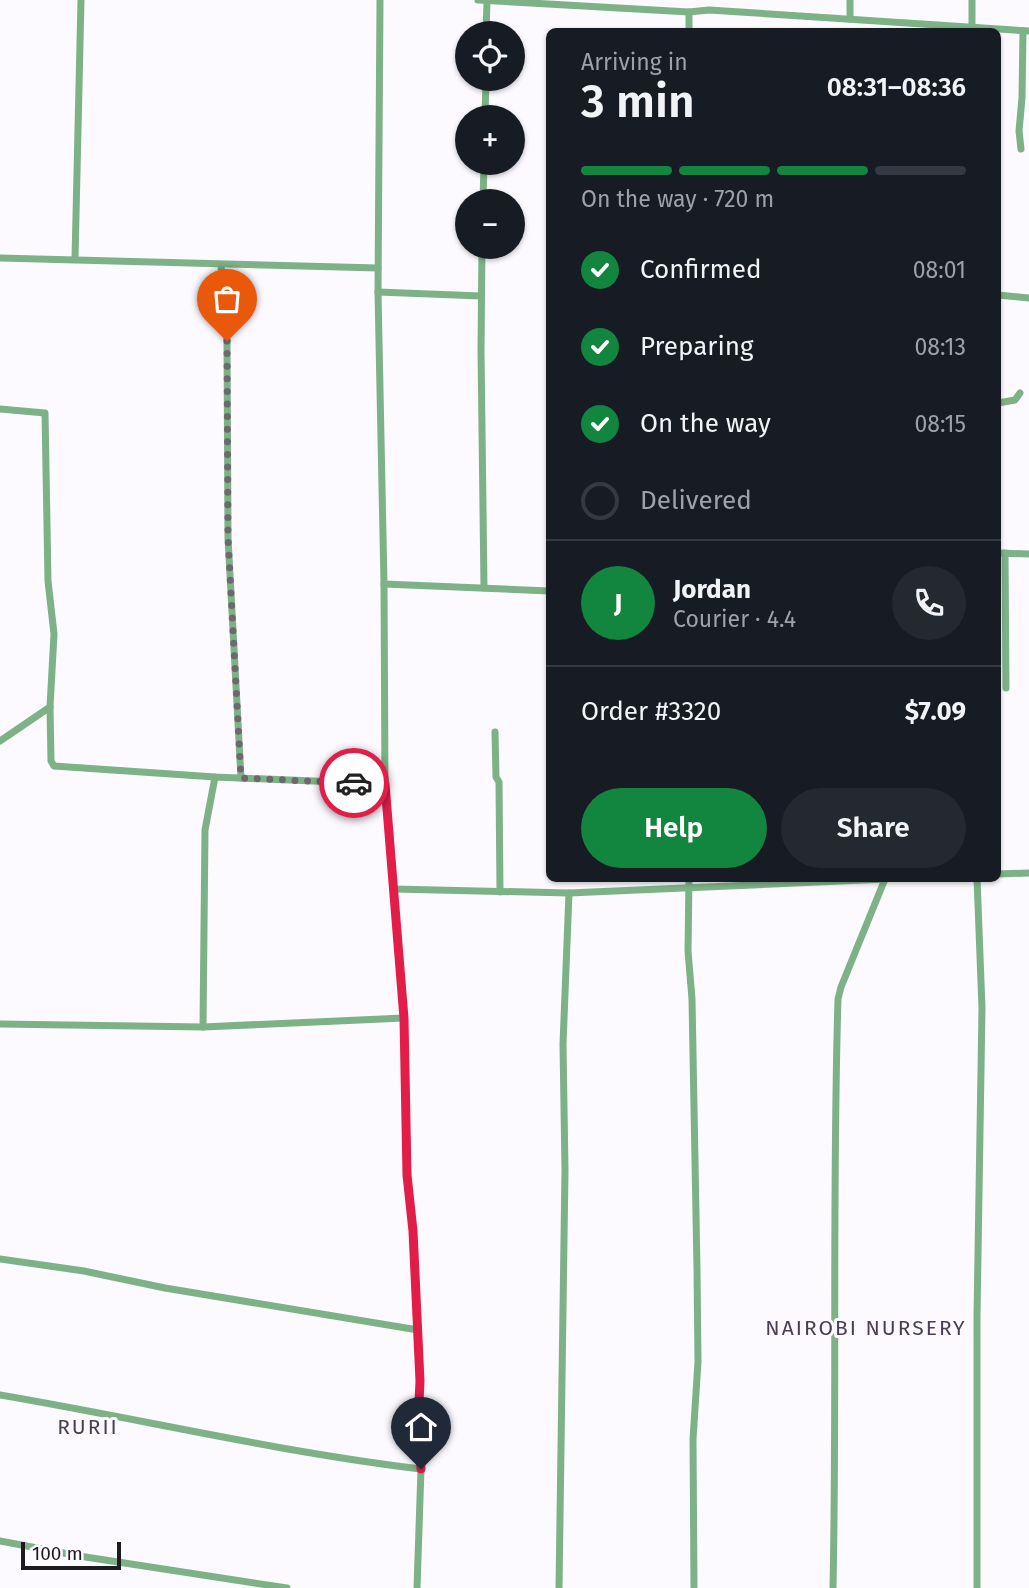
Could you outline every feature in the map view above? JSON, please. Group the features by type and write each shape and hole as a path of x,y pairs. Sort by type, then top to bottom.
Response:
{"street":[{"path":"75,258 81,0"},
{"path":"380,0 377,292 384,584 385,784 404,1018 407,1175 418,1330 421,1469 417,1588"},
{"path":"709,10 710,0"},
{"path":"850,0 850,19"},
{"path":"972,0 972,27"},
{"path":"484,21 482,1 689,12 709,10 850,19 895,27 986,28"},
{"path":"689,12 690,28"},
{"path":"1001,29 1026,31 1019,131 1021,149"},
{"path":"0,258 378,268"},
{"path":"482,259 484,588"},
{"path":"221,265 227,341 228,538 241,778"},
{"path":"377,292 481,296"},
{"path":"1001,295 1029,298"},
{"path":"1001,402 1015,400 1020,393"},
{"path":"0,409 45,413 48,581 54,634 50,707 51,761 54,766 215,778 385,784"},
{"path":"1006,688 1001,553 1029,554"},
{"path":"384,584 546,591"},
{"path":"0,741 50,707"},
{"path":"495,732 496,777 499,782 500,891"},
{"path":"203,1027 205,830 215,778"},
{"path":"1001,874 1029,873"},
{"path":"394,889 569,893 689,882 688,951 692,999 698,1269 698,1362 693,1439 694,1588"},
{"path":"834,1588 834,1114 838,999 885,882"},
{"path":"976,882 982,1008 976,1588"},
{"path":"559,1588 565,1170 563,1044 569,893"},
{"path":"0,1024 203,1027 404,1018"},
{"path":"0,1259 84,1271 165,1288 418,1330"},
{"path":"0,1395 349,1460 421,1469"},
{"path":"0,1541 287,1588"}],"way so far":[{"path":"227,341 228,538 241,778 354,783"}],"district":[{"name":"NAIROBI NURSERY","path":"866,1328"},
{"name":"RURII","path":"88,1427"}],"route":[{"path":"354,783 385,784 404,1018 407,1175 413,1231 421,1469"}]}
